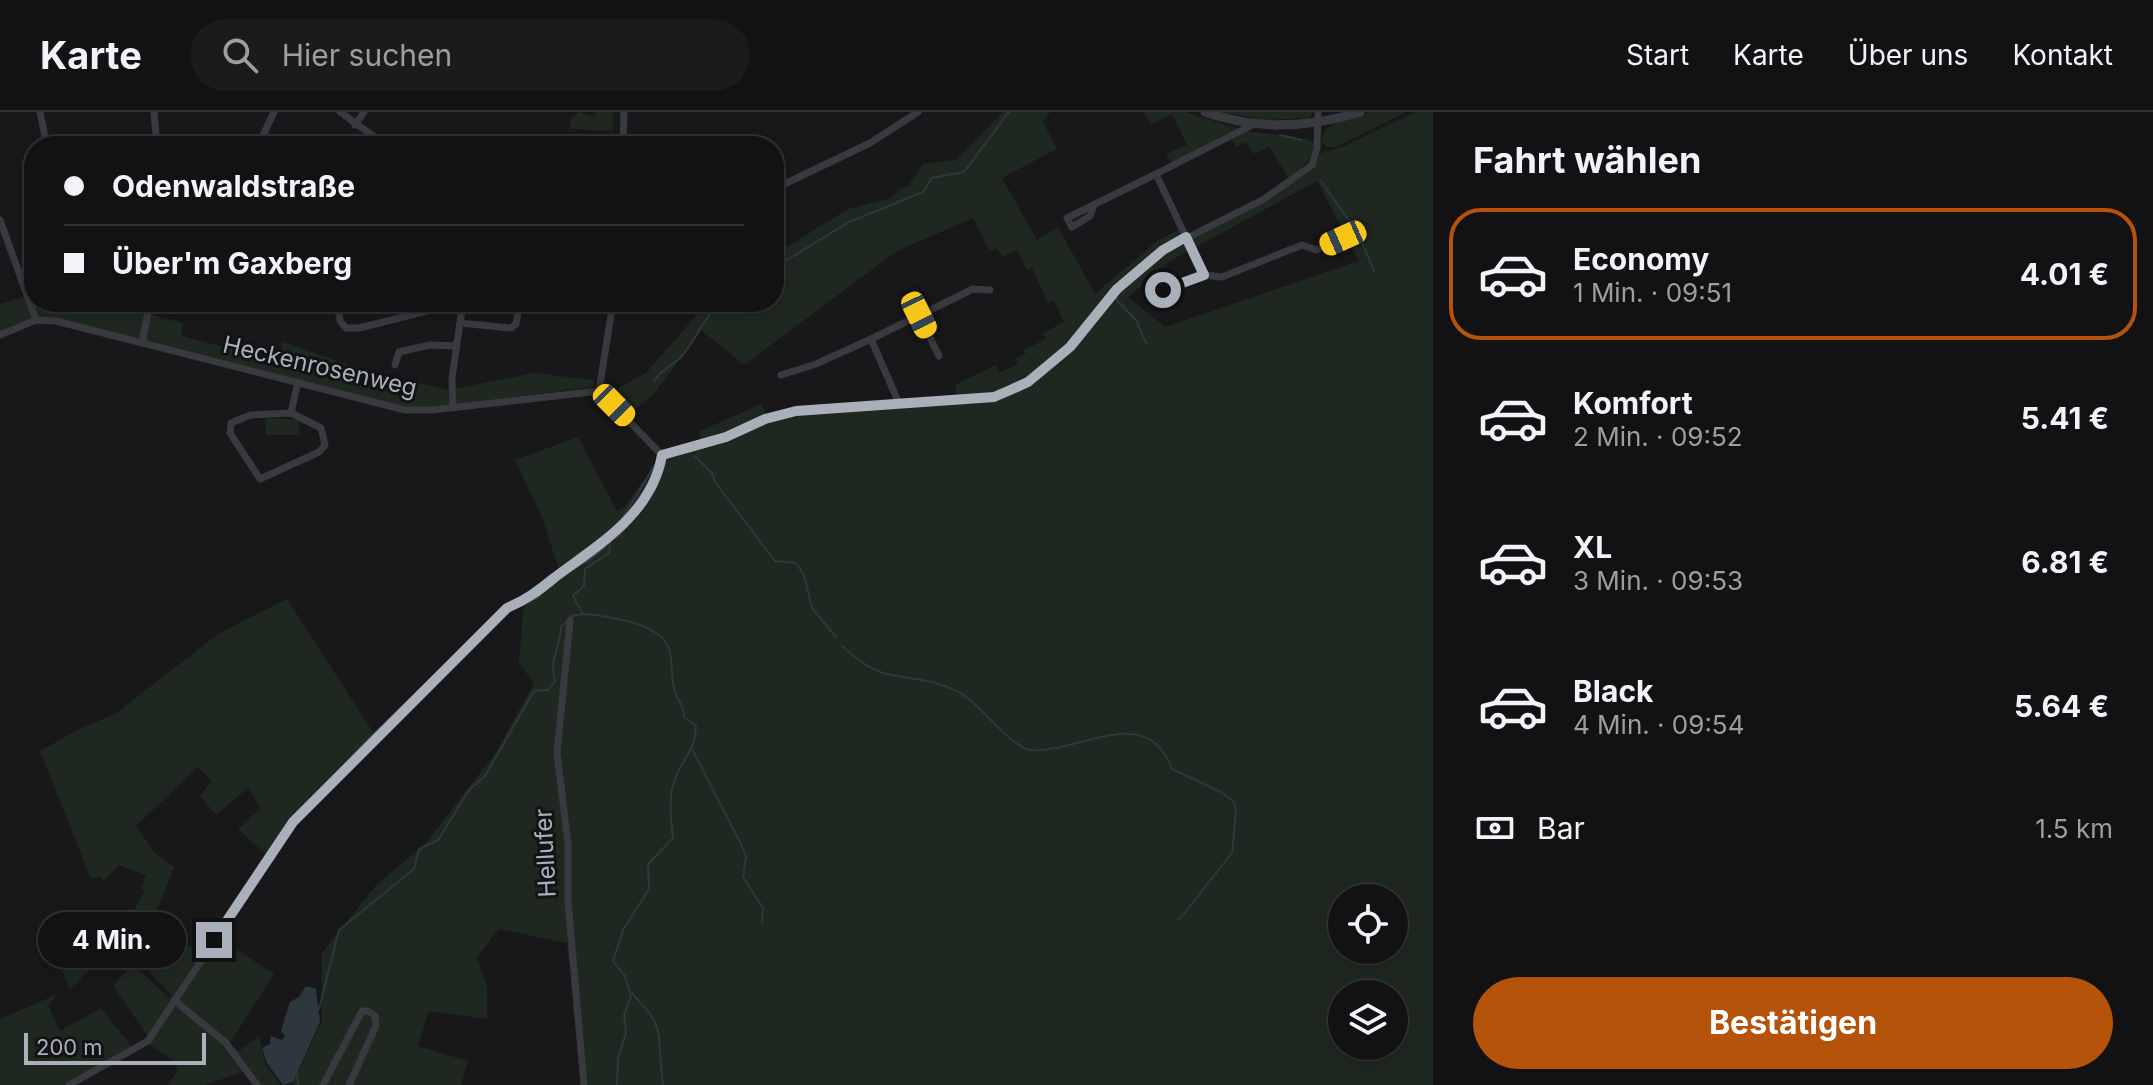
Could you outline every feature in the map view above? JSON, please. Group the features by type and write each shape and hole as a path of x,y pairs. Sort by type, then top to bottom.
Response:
{"street":[{"path":"40,112 45,136"},
{"path":"154,112 156,136"},
{"path":"263,136 274,112"},
{"path":"340,112 371,136"},
{"path":"355,125 364,112"},
{"path":"623,136 624,112"},
{"path":"1205,112 1254,124 1360,112"},
{"path":"784,184 883,136 913,113"},
{"path":"662,455 726,437 765,419 796,411 898,401 994,397 1028,382 1070,347 1117,289 1163,250 1264,199 1312,165 1317,148 1318,117"},
{"path":"1094,205 1254,124"},
{"path":"1156,174 1204,275"},
{"path":"0,220 24,287"},
{"path":"1163,290 1204,275 1222,277 1302,245 1316,250 1343,238"},
{"path":"781,375 795,369 802,370 973,289 990,290"},
{"path":"0,335 36,320 33,312"},
{"path":"142,343 148,312"},
{"path":"339,312 340,321 346,328 359,328 423,312"},
{"path":"453,408 462,312"},
{"path":"460,323 511,328 516,324 518,312"},
{"path":"611,312 599,391 662,455"},
{"path":"919,315 939,356"},
{"name":"Heckenrosenweg","path":"36,320 56,321 405,410 453,408 599,391"},
{"path":"871,339 898,401"},
{"path":"395,365 399,352 430,345 457,346"},
{"path":"291,413 298,382"},
{"path":"291,413 321,428 325,445 319,452 260,479 230,433 231,423 250,415 291,413"},
{"path":"69,1085 148,1041 293,822 376,735 507,608 537,595 617,533 645,497 659,470 662,455"},
{"name":"Hellufer","path":"570,620 557,753 568,844 569,916 584,1085"},
{"path":"174,1000 226,1043 257,1085"},
{"path":"323,1085 362,1011 368,1011 375,1016 376,1026 349,1085"}],"shaded area":[{"path":"579,112 595,117 596,112 613,112 613,131 570,129 571,119"},
{"path":"1003,112 1050,112 1043,122 1057,149 1002,178 1037,240 1058,227 1095,294 1157,241 1182,228 1186,236 1264,199 1290,180 1269,147 1253,154 1246,142 1236,147 1228,133 1172,165 1166,154 1187,145 1172,114 1152,124 1142,112 1185,112 1246,131 1307,139 1314,143 1311,154 1291,178 1312,165 1321,153 1345,146 1415,112 1433,112 1433,1085 581,1085 567,943 499,929 477,957 487,986 487,1019 429,1011 418,1046 468,1061 461,1085 292,1085 322,1021 322,953 377,884 424,845 495,754 534,683 519,663 524,601 553,579 558,567 542,517 515,460 578,437 617,511 625,506 662,455 702,443 698,432 761,404 769,418 796,411 957,398 955,385 996,365 999,373 1018,364 1016,359 1026,353 1024,350 1046,339 1043,333 1064,322 1054,301 1048,303 1032,268 1027,270 1017,250 1002,257 997,248 990,251 973,218 897,251 744,365 701,330 655,393 628,415 608,394 646,373 699,312 784,312 784,249 848,209 891,198 899,189 908,186 923,164 956,160","holes":["1317,181 1359,261 1165,327 1128,297 1170,261"]},
{"path":"1217,112 1313,112 1310,118 1267,120"},
{"path":"1371,112 1406,112 1336,147 1327,147 1321,142 1328,128 1334,124"},
{"path":"24,297 24,312 141,312 183,323 181,336 279,361 283,342 364,370 448,390 534,373 594,380 594,387 431,407 406,407 44,317 0,335 0,304"},
{"path":"266,418 299,420 299,435 266,435"},
{"path":"287,599 376,737 294,823 270,858 238,829 261,808 248,788 216,815 200,796 211,781 198,767 136,826 156,854 174,867 148,933 211,952 220,939 274,974 230,1043 176,999 118,940 144,892 142,886 146,875 119,865 104,881 100,876 91,879 40,751 81,728 115,714 218,634"},
{"path":"102,913 114,946 70,989 49,938"},
{"path":"133,964 171,1000 148,1036 113,986"},
{"path":"306,986 316,989 320,1022 293,1082 283,1085 267,1063 262,1048 270,1044 271,1036 282,1040 285,1036 281,1031 290,1002 299,997"},
{"path":"58,994 48,1005 60,1031 101,1008 135,1051 68,1085 0,1085 0,1019"},
{"path":"174,1004 239,1051 259,1036 265,1063 281,1085 257,1085 249,1070 204,1085 167,1085 178,1071 172,1060 149,1044"}],"waterway":[{"path":"784,262 849,222 923,192 932,178 964,172 1009,112"},
{"path":"1280,135 1302,140"},
{"path":"1321,181 1359,235 1374,271"},
{"path":"1113,296 1136,320 1146,343"},
{"path":"654,381 683,355 709,316 708,312"},
{"path":"695,456 712,473 715,482 775,561 796,563 804,575 812,608 836,637"},
{"path":"622,519 656,463"},
{"path":"571,616 583,614 573,596 584,586 585,569 609,553 610,543"},
{"path":"583,614 630,622 662,638 670,651 674,689 684,717 696,726 691,748 678,771 671,794 673,838 648,864 649,889 623,930 613,961 625,976 631,997 624,1015 626,1033 618,1057 617,1085"},
{"path":"319,1009 339,930 414,869 419,849 438,840 469,790 485,776 534,691 548,690 555,681 554,659 561,627 567,621"},
{"path":"842,646 877,671 931,682 960,693 1014,742 1031,750 1050,749 1110,735 1146,737 1161,749 1172,769 1221,792 1234,802 1232,853 1179,920"},
{"path":"693,751 742,846 746,857 743,877 763,908 762,922"},
{"path":"631,992 657,1028 663,1085"},
{"path":"297,1071 298,1085"}],"route":[{"path":"214,940 293,822 376,735 507,608 537,595 553,579 585,559 617,533 645,497 659,470 662,455 726,437 765,419 796,411 898,401 994,397 1028,382 1050,364 1070,347 1117,289 1163,250 1186,237 1204,275 1177,288 1163,290"}]}
